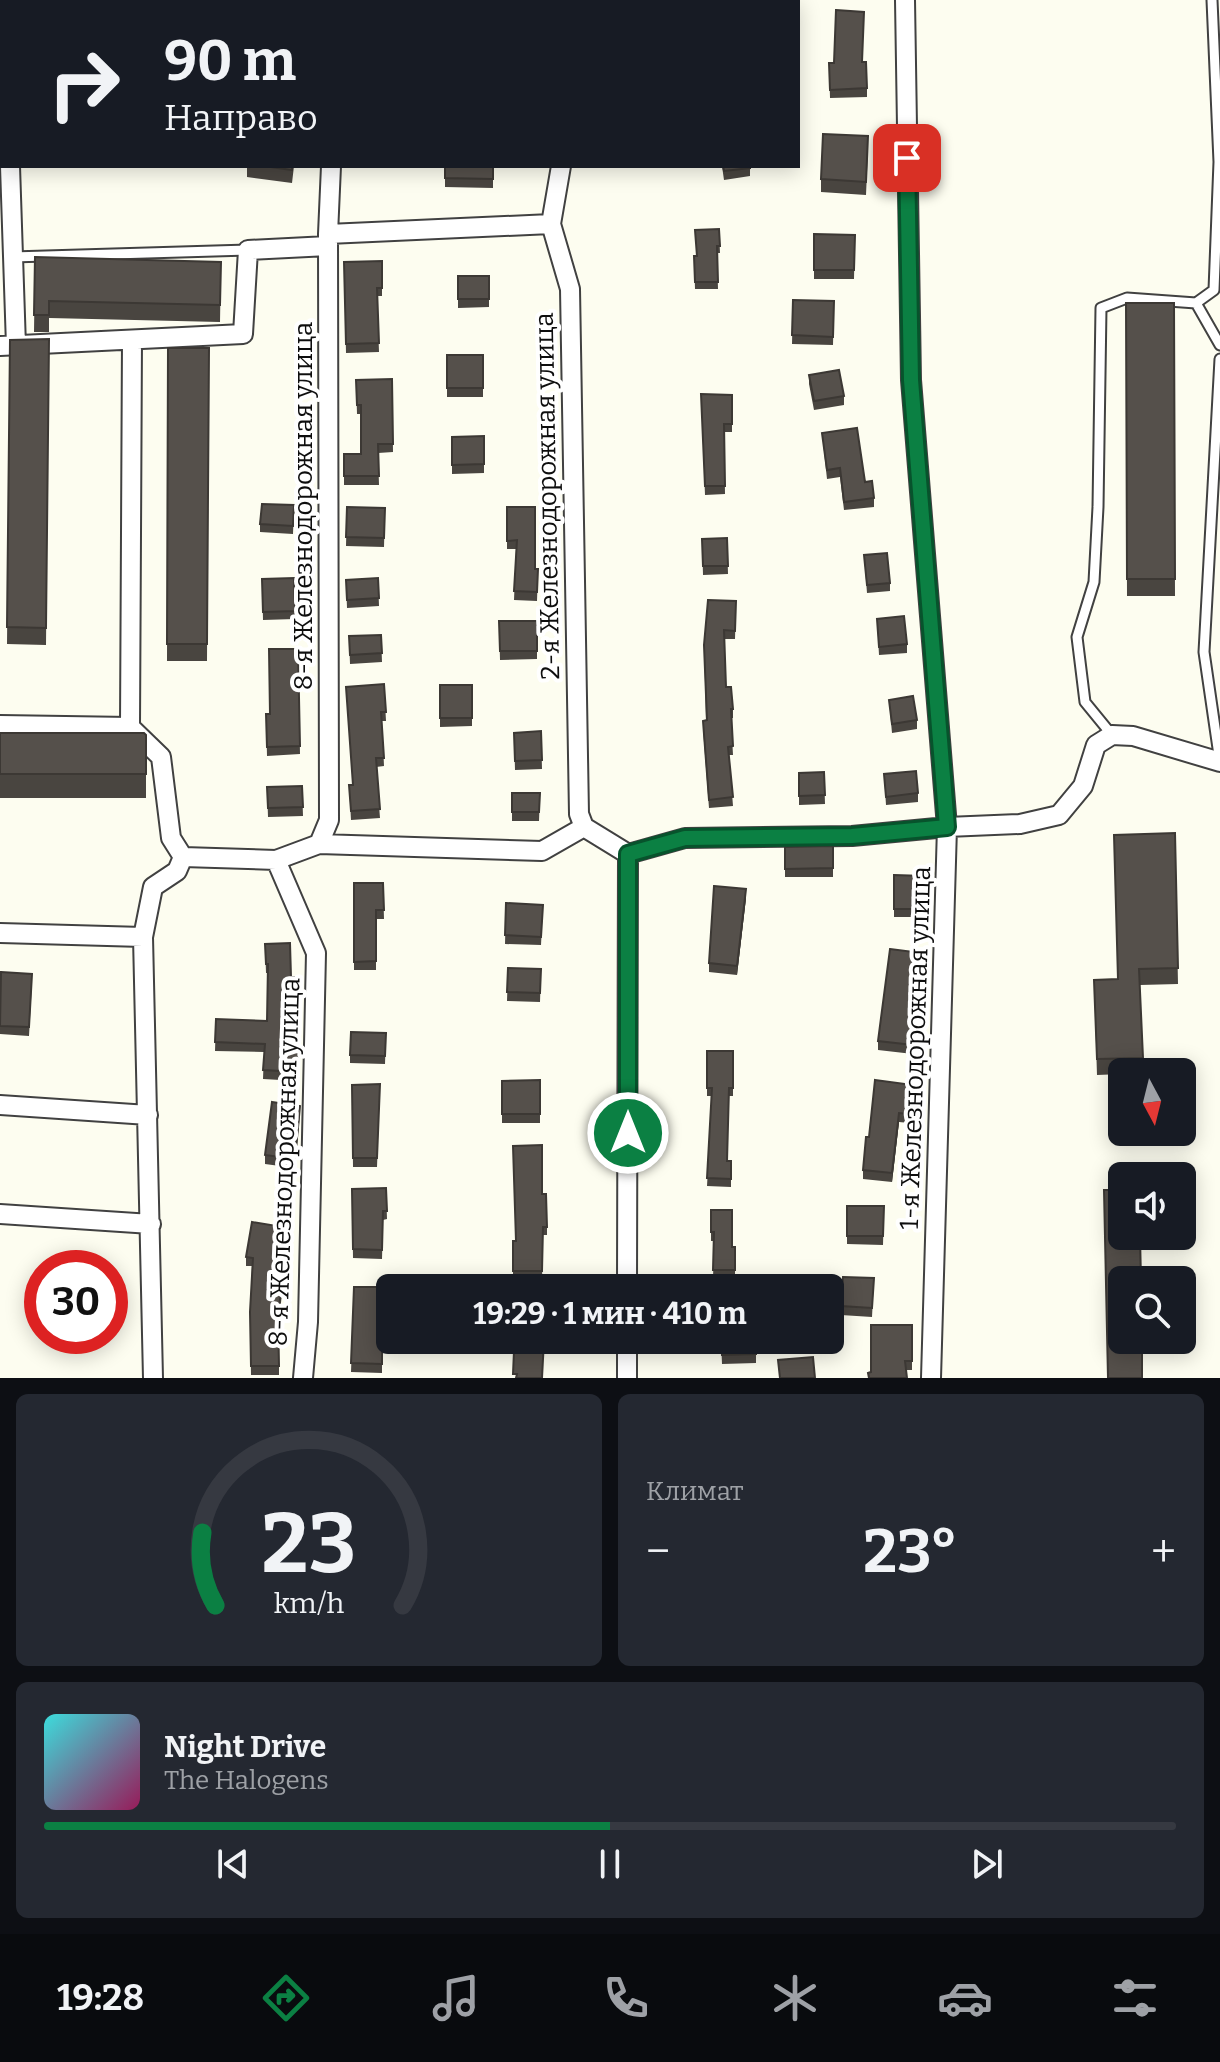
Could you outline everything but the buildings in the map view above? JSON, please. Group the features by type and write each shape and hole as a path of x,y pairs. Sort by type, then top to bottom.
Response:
{"street":[{"name":"1-я Железнодорожная улица","path":"905,0 911,380 947,827 931,1378"},
{"path":"10,168 12,257 8,346 243,334 248,250 328,240 551,224"},
{"name":"8-я Железнодорожная улица","path":"319,844 329,820 328,240 331,168"},
{"name":"2-я Железнодорожная улица","path":"561,168 551,224 570,289 579,814 584,827"},
{"path":"130,727 132,340"},
{"path":"0,725 130,727 161,757 171,838 183,857"},
{"path":"183,857 276,860 319,844 542,851 584,827 628,854 685,838 852,836 1020,824 1059,815 1083,786 1096,745 1112,735 1133,736 1220,762"},
{"path":"627,1274 628,854"},
{"path":"153,1378 143,937 153,887 177,871 183,857"},
{"name":"8-я Железнодорожная улица","path":"276,860 316,953 308,1322 303,1378"},
{"path":"0,933 143,937"},
{"path":"0,1105 148,1115"},
{"path":"0,1214 151,1224"},
{"path":"627,1354 627,1378"}],"lane":[{"path":"1112,735 1085,702 1077,637 1094,582 1101,308 1127,298 1196,303 1214,290 1219,162 1212,0"},
{"path":"12,257 248,250"},
{"path":"1196,303 1220,345"},
{"path":"1220,359 1204,652 1220,762"}],"route":[{"path":"628,1133 628,854 685,838 852,836 947,827 911,380 907,158"}]}
